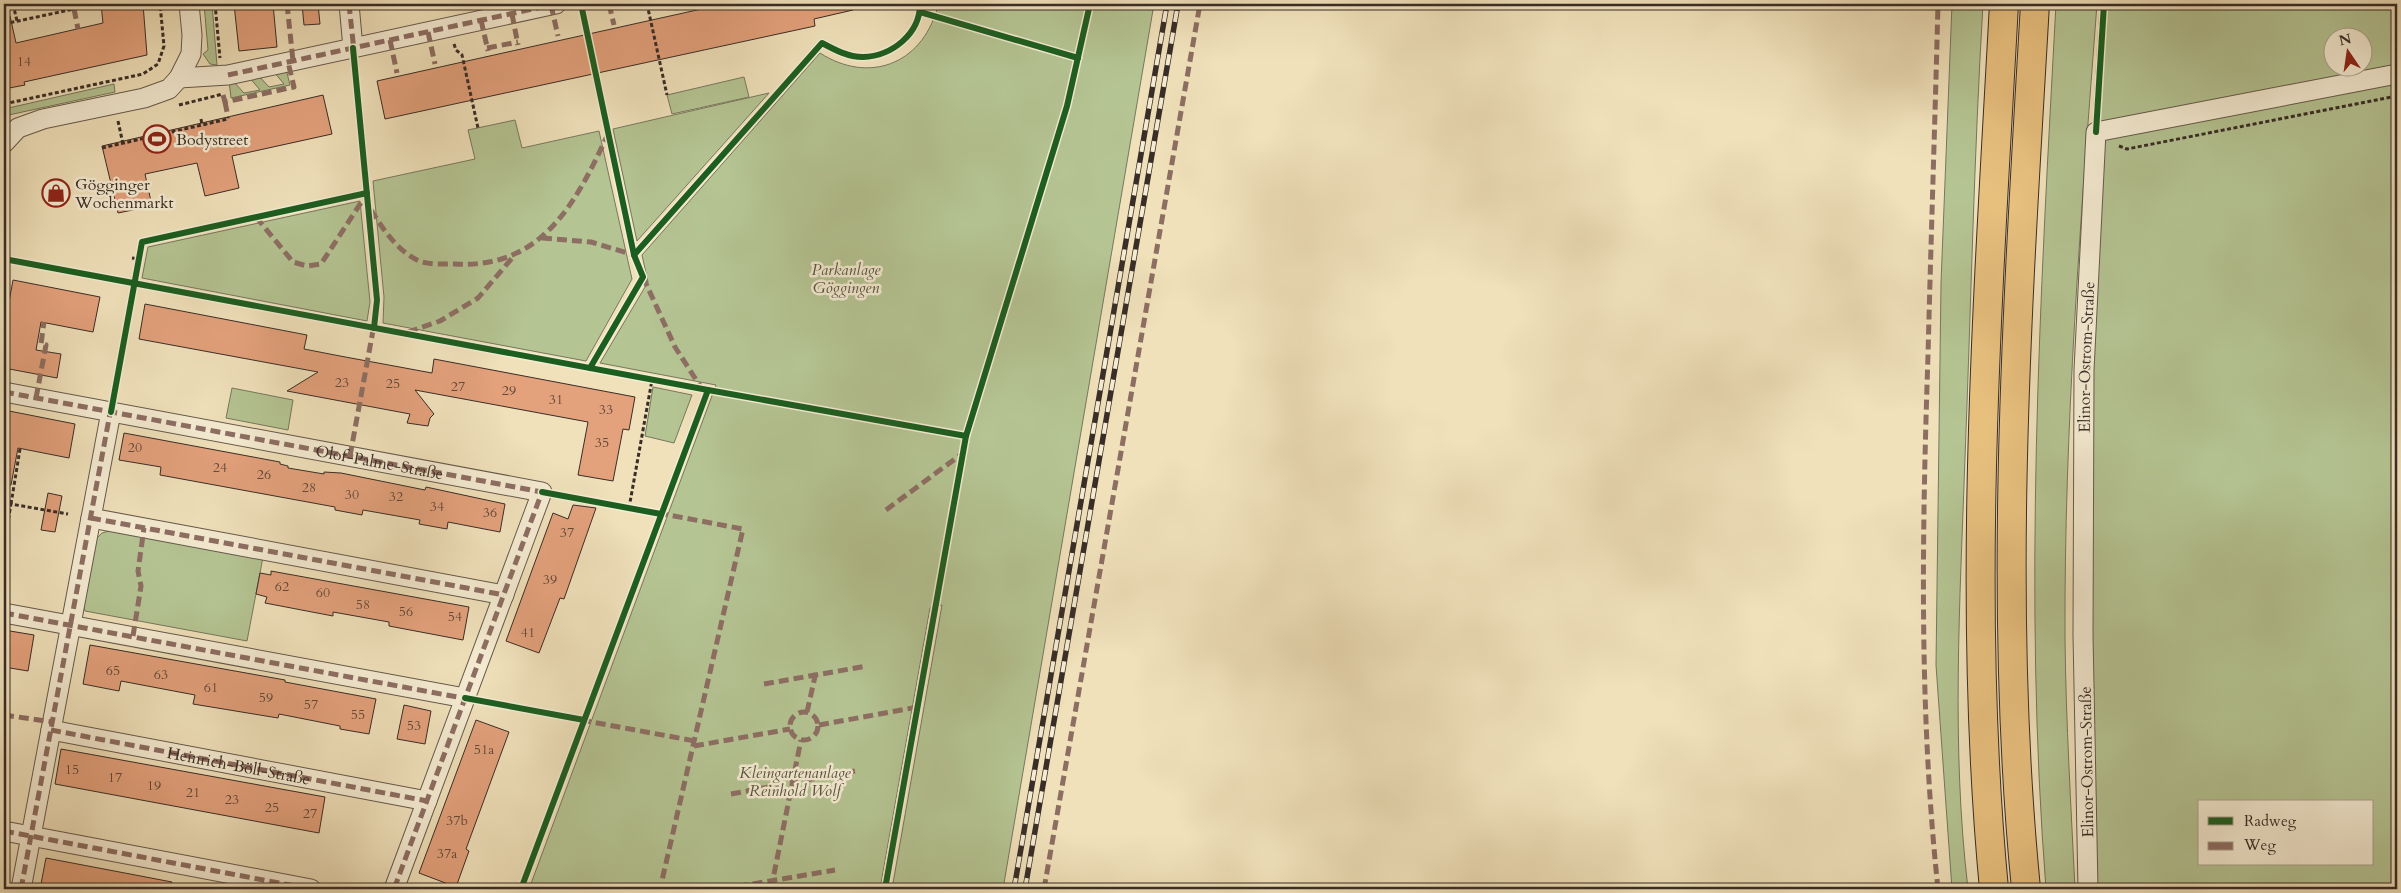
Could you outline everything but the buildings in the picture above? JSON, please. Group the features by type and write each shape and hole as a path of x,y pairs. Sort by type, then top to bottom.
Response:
{"highway":[{"path":"1994,889 1987,810 1981,575 1985,352 2004,4"},
{"path":"2026,889 2018,807 2012,574 2015,351 2035,4"}],"street":[{"path":"4,143 18,128 43,119 153,95 169,89 179,78 191,54 192,35 189,4"},
{"path":"349,4 354,48"},
{"path":"179,78 222,76 556,4"},
{"name":"Elinor-Ostrom-Straße","path":"2088,889 2083,635 2084,380 2096,132 2397,74"},
{"name":"Olof-Palme-Straße","path":"4,392 542,492 427,800"},
{"path":"21,889 111,412"},
{"path":"91,518 504,595"},
{"path":"4,613 465,698"},
{"name":"Heinrich-Böll-Straße","path":"51,730 427,800"},
{"path":"394,889 427,800"},
{"path":"4,831 312,889"}],"path":[{"path":"13,4 17,21"},
{"path":"4,24 74,9 74,4"},
{"path":"4,104 143,74 151,69 158,64 164,46 160,4"},
{"path":"215,4 222,76"},
{"path":"647,4 667,95"},
{"path":"450,27 456,50 462,54 478,128"},
{"path":"2112,144 2127,149 2397,96"},
{"path":"102,148 188,129 228,119 228,117"},
{"path":"117,118 123,144"},
{"path":"201,120 202,125"},
{"path":"152,131 153,136"},
{"path":"132,258 139,259"},
{"path":"629,508 652,380"},
{"path":"4,545 20,449"},
{"path":"11,504 68,514"}],"green space":[{"path":"204,4 212,4 217,65 210,64 203,54 208,50"},
{"name":"Parkanlage Göggingen","path":"925,4 1154,4 1003,889 892,889 942,605 930,608 880,889 529,889 716,385 600,363 648,282 642,255 820,53 838,62 856,67 874,67 890,64 906,56 919,44 929,28 937,9"},
{"path":"1952,4 1983,4 1975,174 1958,674 1960,781 1968,889 1952,889 1936,665 1941,283"},
{"path":"2056,4 2097,4 2070,401 2065,560 2065,640 2075,889 2046,889 2039,778 2036,668 2036,446 2044,225"},
{"path":"2100,4 2397,4 2397,889 2081,889 2084,273"},
{"path":"286,69 290,85 231,98 229,81 233,81 244,93 260,90 249,77 258,75 269,87 284,84 274,72"},
{"path":"744,77 749,97 672,114 667,95"},
{"path":"114,84 115,92 4,116 4,109"},
{"path":"769,93 637,241 613,129"},
{"path":"515,120 522,148 599,131 632,279 586,361 383,323 384,297 373,181 475,159 468,130"},
{"path":"360,201 370,302 367,321 142,278 148,247"},
{"path":"653,387 692,395 674,443 645,436"},
{"path":"232,388 293,400 288,430 226,418"},
{"path":"113,530 263,557 247,641 85,611 82,603 93,542 102,533"}],"railway":[{"path":"1014,889 1167,4"},
{"path":"1025,889 1178,4"}],"marked path":[{"path":"287,4 293,61"},
{"path":"349,4 354,51"},
{"path":"228,75 556,4"},
{"path":"609,4 614,25"},
{"path":"677,4 678,10"},
{"path":"1044,889 1200,4"},
{"path":"1938,4 1926,422 1924,622 1928,756 1938,889"},
{"path":"551,5 558,36"},
{"path":"74,9 78,29"},
{"path":"512,14 518,45"},
{"path":"481,20 488,51"},
{"path":"428,32 435,64"},
{"path":"390,40 397,73"},
{"path":"487,48 518,42"},
{"path":"223,95 225,102 294,87 288,62"},
{"path":"225,102 228,117"},
{"path":"371,210 396,244 421,262 441,264 485,263 511,256 533,243 552,227 568,207 583,184 608,134"},
{"path":"256,217 293,262 307,266 321,264 366,195"},
{"path":"542,238 591,242 634,255 636,253"},
{"path":"408,332 440,321 478,298 513,257"},
{"path":"643,277 675,347 702,389"},
{"path":"36,398 46,345 41,344 44,322"},
{"path":"350,456 374,325"},
{"path":"4,392 542,492 394,889"},
{"path":"21,889 111,408"},
{"path":"886,510 963,453"},
{"path":"658,513 743,529 660,889"},
{"path":"91,518 504,595"},
{"path":"133,636 141,586 138,571 144,528"},
{"path":"4,613 468,699"},
{"path":"764,684 867,666"},
{"path":"807,712 816,672"},
{"path":"819,725 918,707"},
{"path":"804,712 814,716 818,726 814,736 804,740 794,736 790,726 794,716 804,712"},
{"path":"4,715 53,722"},
{"path":"581,720 695,741"},
{"path":"694,746 790,729"},
{"path":"51,730 427,801"},
{"path":"771,889 801,740"},
{"path":"731,794 855,771"},
{"path":"4,831 311,889"},
{"path":"723,889 835,870"}],"cycle path":[{"path":"581,4 634,255 643,277 590,368"},
{"path":"634,255 822,43 842,53 857,57 874,56 884,53 894,48 910,34 919,15 920,4"},
{"path":"885,889 966,436 1067,106 1090,4"},
{"path":"2096,132 2104,4"},
{"path":"920,12 1078,58"},
{"path":"353,48 377,300 374,328"},
{"path":"111,412 142,242 367,193"},
{"path":"4,259 708,390 521,889"},
{"path":"708,390 966,436"},
{"path":"542,492 661,514"},
{"path":"465,698 584,720"}],"place":[{"name":"Bodystreet","path":"157,139"},
{"name":"Gögginger Wochenmarkt","path":"56,193"}],"park label":[{"name":"Kleingartenanlage Reinhold Wolf","path":"795,781"}]}
